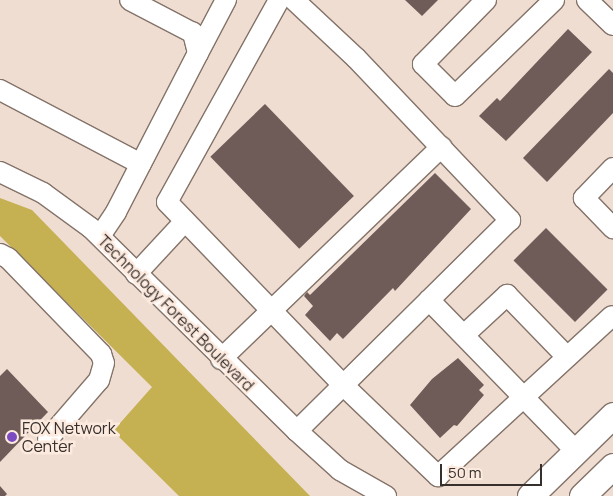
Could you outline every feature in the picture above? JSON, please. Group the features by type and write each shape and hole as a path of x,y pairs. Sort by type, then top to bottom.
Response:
{"main road":[{"path":"530,496 613,415"},
{"path":"582,496 613,466"}],"street":[{"path":"130,0 193,33 198,54"},
{"path":"100,236 141,164 226,0"},
{"path":"280,0 167,202 343,385 438,476 612,316"},
{"path":"294,0 356,58 510,220 297,431"},
{"path":"486,0 423,64 455,96 554,0"},
{"path":"587,0 613,25"},
{"path":"0,90 141,164"},
{"path":"221,359 441,147"},
{"path":"613,168 584,198 613,228"},
{"name":"Technology Forest Boulevard","path":"0,172 43,193 100,236 221,359 297,431 340,470 386,496"},
{"path":"136,274 185,221"},
{"path":"0,254 8,258 102,354 104,363 99,380 48,440"},
{"path":"464,335 507,295 567,357"},
{"path":"429,300 576,451"},
{"name":"Technology Forest Boulevard","path":"340,470 356,496"}],"shaded area":[{"path":"0,198 32,210 310,496 179,496 113,431 152,387 0,236"}],"building":[{"path":"405,0 438,0 422,16"},
{"path":"568,29 592,52 506,141 479,116 497,98 500,101"},
{"path":"609,69 613,73 613,113 547,182 523,158"},
{"path":"265,104 354,196 299,249 210,157"},
{"path":"435,173 471,209 395,291 393,288 343,339 337,333 330,341 305,315 313,306 304,296 307,292 310,295"},
{"path":"546,228 608,290 575,322 513,261"},
{"path":"458,358 484,385 479,390 484,395 457,426 454,425 440,438 410,405 432,379"},
{"name":"FOX Network Center","path":"7,369 48,412 0,462 0,376"},
{"name":"FOX Network Center","path":"0,486 7,494 5,496 0,496"}],"place":[{"name":"FOX Network Center","path":"12,437"}]}
